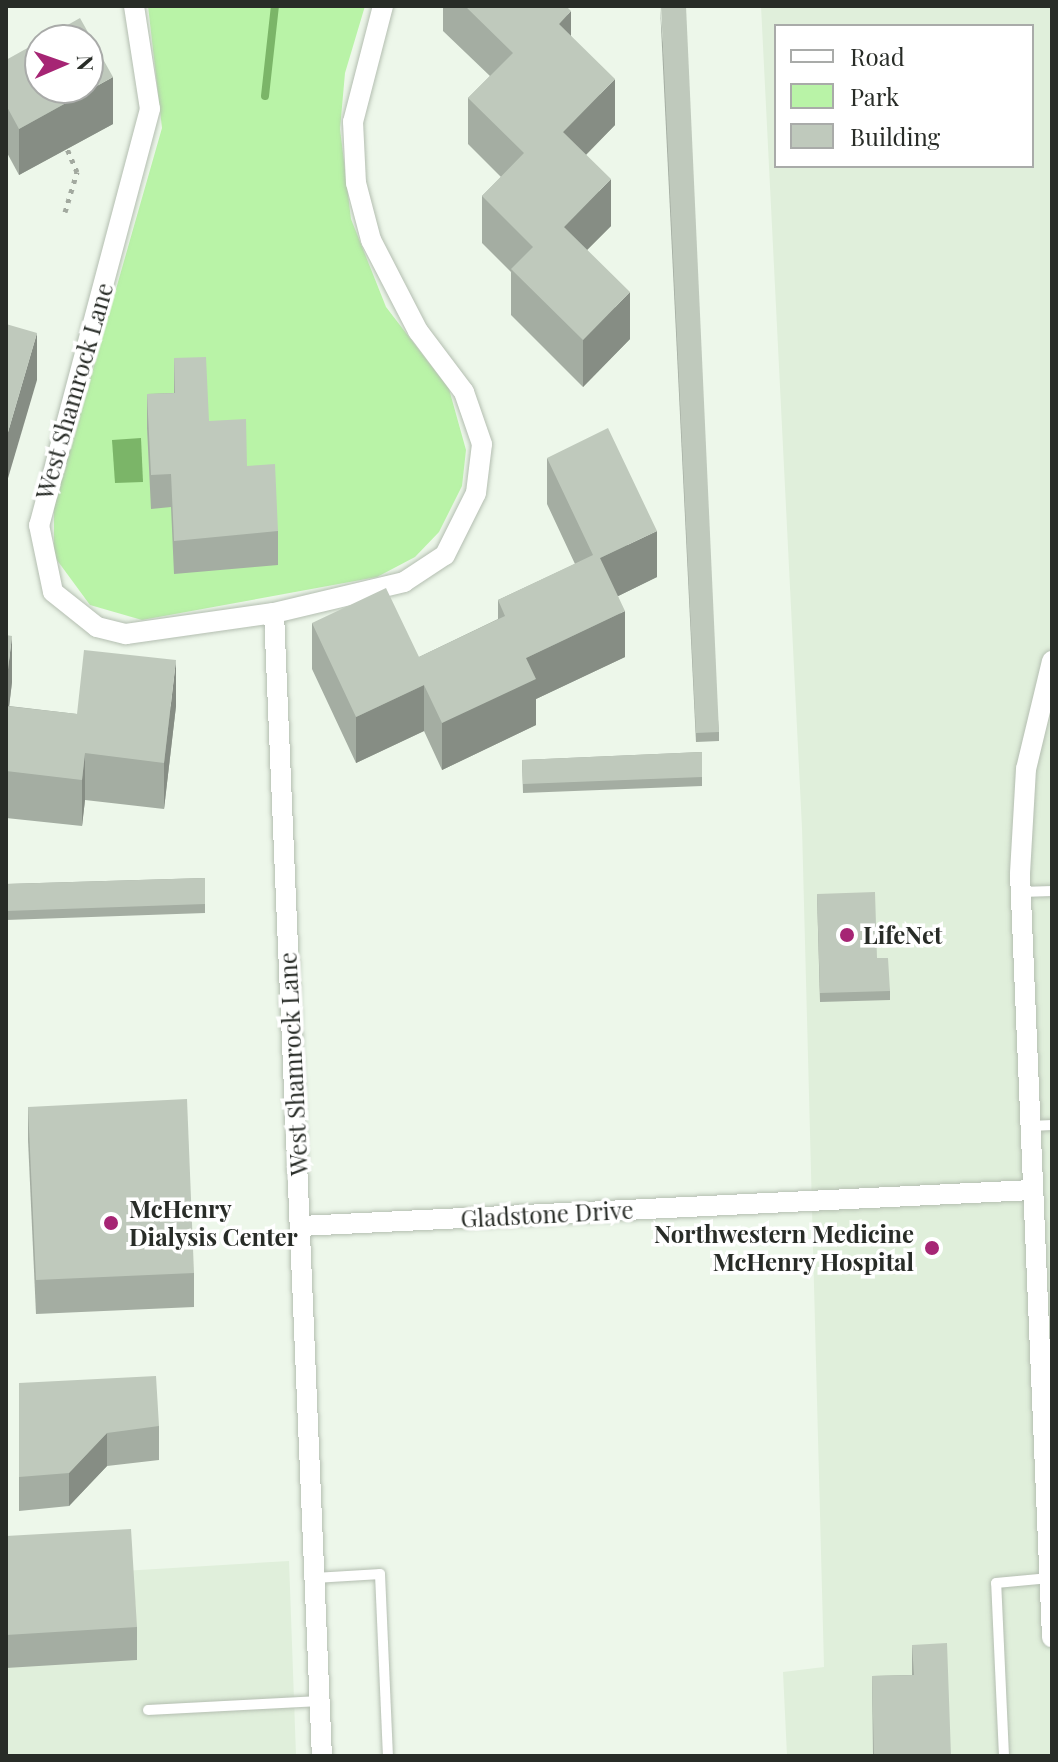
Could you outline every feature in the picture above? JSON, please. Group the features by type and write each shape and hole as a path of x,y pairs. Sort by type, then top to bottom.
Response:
{"street":[{"name":"West Shamrock Lane","path":"134,6 150,109 43,487 41,562 53,592 72,612 126,634 274,613 404,582 445,555 476,493 482,444 464,392 418,331 385,266 356,183 353,122 383,6"},
{"name":"West Shamrock Lane","path":"274,613 322,1756"},
{"path":"1052,661 1026,769 1021,892 1033,1190 1044,1279 1052,1637"},
{"name":"Gladstone Drive","path":"301,1226 1033,1190"}],"lane":[{"path":"1021,892 1052,891"},
{"path":"1031,1126 1052,1125"},
{"path":"315,1578 380,1574 388,1756"},
{"path":"1004,1756 996,1583 1051,1578"},
{"path":"148,1710 320,1701"}],"path":[{"path":"65,212 77,172 67,149"}],"shaded area":[{"name":"Northwestern Medicine McHenry Hospital","path":"761,6 1052,6 1052,1756 787,1756 783,1672 824,1667 802,828"},
{"path":"141,438 143,482 115,483 112,440"},
{"path":"289,1561 296,1756 6,1756 6,1578"}],"green space":[{"path":"148,6 365,6 345,73 340,129 351,219 386,307 449,389 466,450 462,486 439,532 415,557 377,577 142,620 90,605 54,556 54,506 162,128"}],"building":[{"path":"465,6 566,6 571,11 559,24 615,79 563,132 611,179 564,227 630,292 583,340 511,269 533,247 482,196 524,153 468,98 513,53"},
{"path":"661,6 686,6 719,732 696,733"},
{"path":"80,18 83,24 69,24"},
{"path":"24,50 24,104 64,104 19,129 6,105 6,60"},
{"path":"104,61 113,77 104,82"},
{"path":"6,324 37,333 6,439"},
{"path":"206,357 209,421 246,419 247,466 275,464 278,531 174,541 171,474 151,475 147,394 175,393 174,358"},
{"path":"608,428 657,531 600,558 625,611 526,658 536,679 442,723 424,685 356,717 312,623 386,588 419,657 505,616 498,600 593,555 547,458"},
{"path":"6,635 12,636 6,686"},
{"path":"84,650 176,660 164,763 85,753 82,780 6,771 6,706 77,714"},
{"path":"702,752 702,777 523,784 522,760"},
{"path":"205,878 205,904 6,911 6,884"},
{"name":"LifeNet","path":"875,892 877,958 888,958 890,991 820,993 817,894"},
{"name":"McHenry Dialysis Center","path":"187,1099 194,1273 36,1280 28,1107"},
{"path":"156,1376 159,1426 107,1433 69,1473 19,1477 19,1383"},
{"path":"131,1529 137,1627 6,1635 6,1536"},
{"path":"947,1643 951,1756 874,1756 872,1676 914,1675 912,1645"}],"waterway":[{"path":"265,96 275,6"}],"place":[{"name":"LifeNet","path":"847,935"},
{"name":"McHenry Dialysis Center","path":"111,1223"},
{"name":"Northwestern Medicine McHenry Hospital","path":"932,1248"}]}
